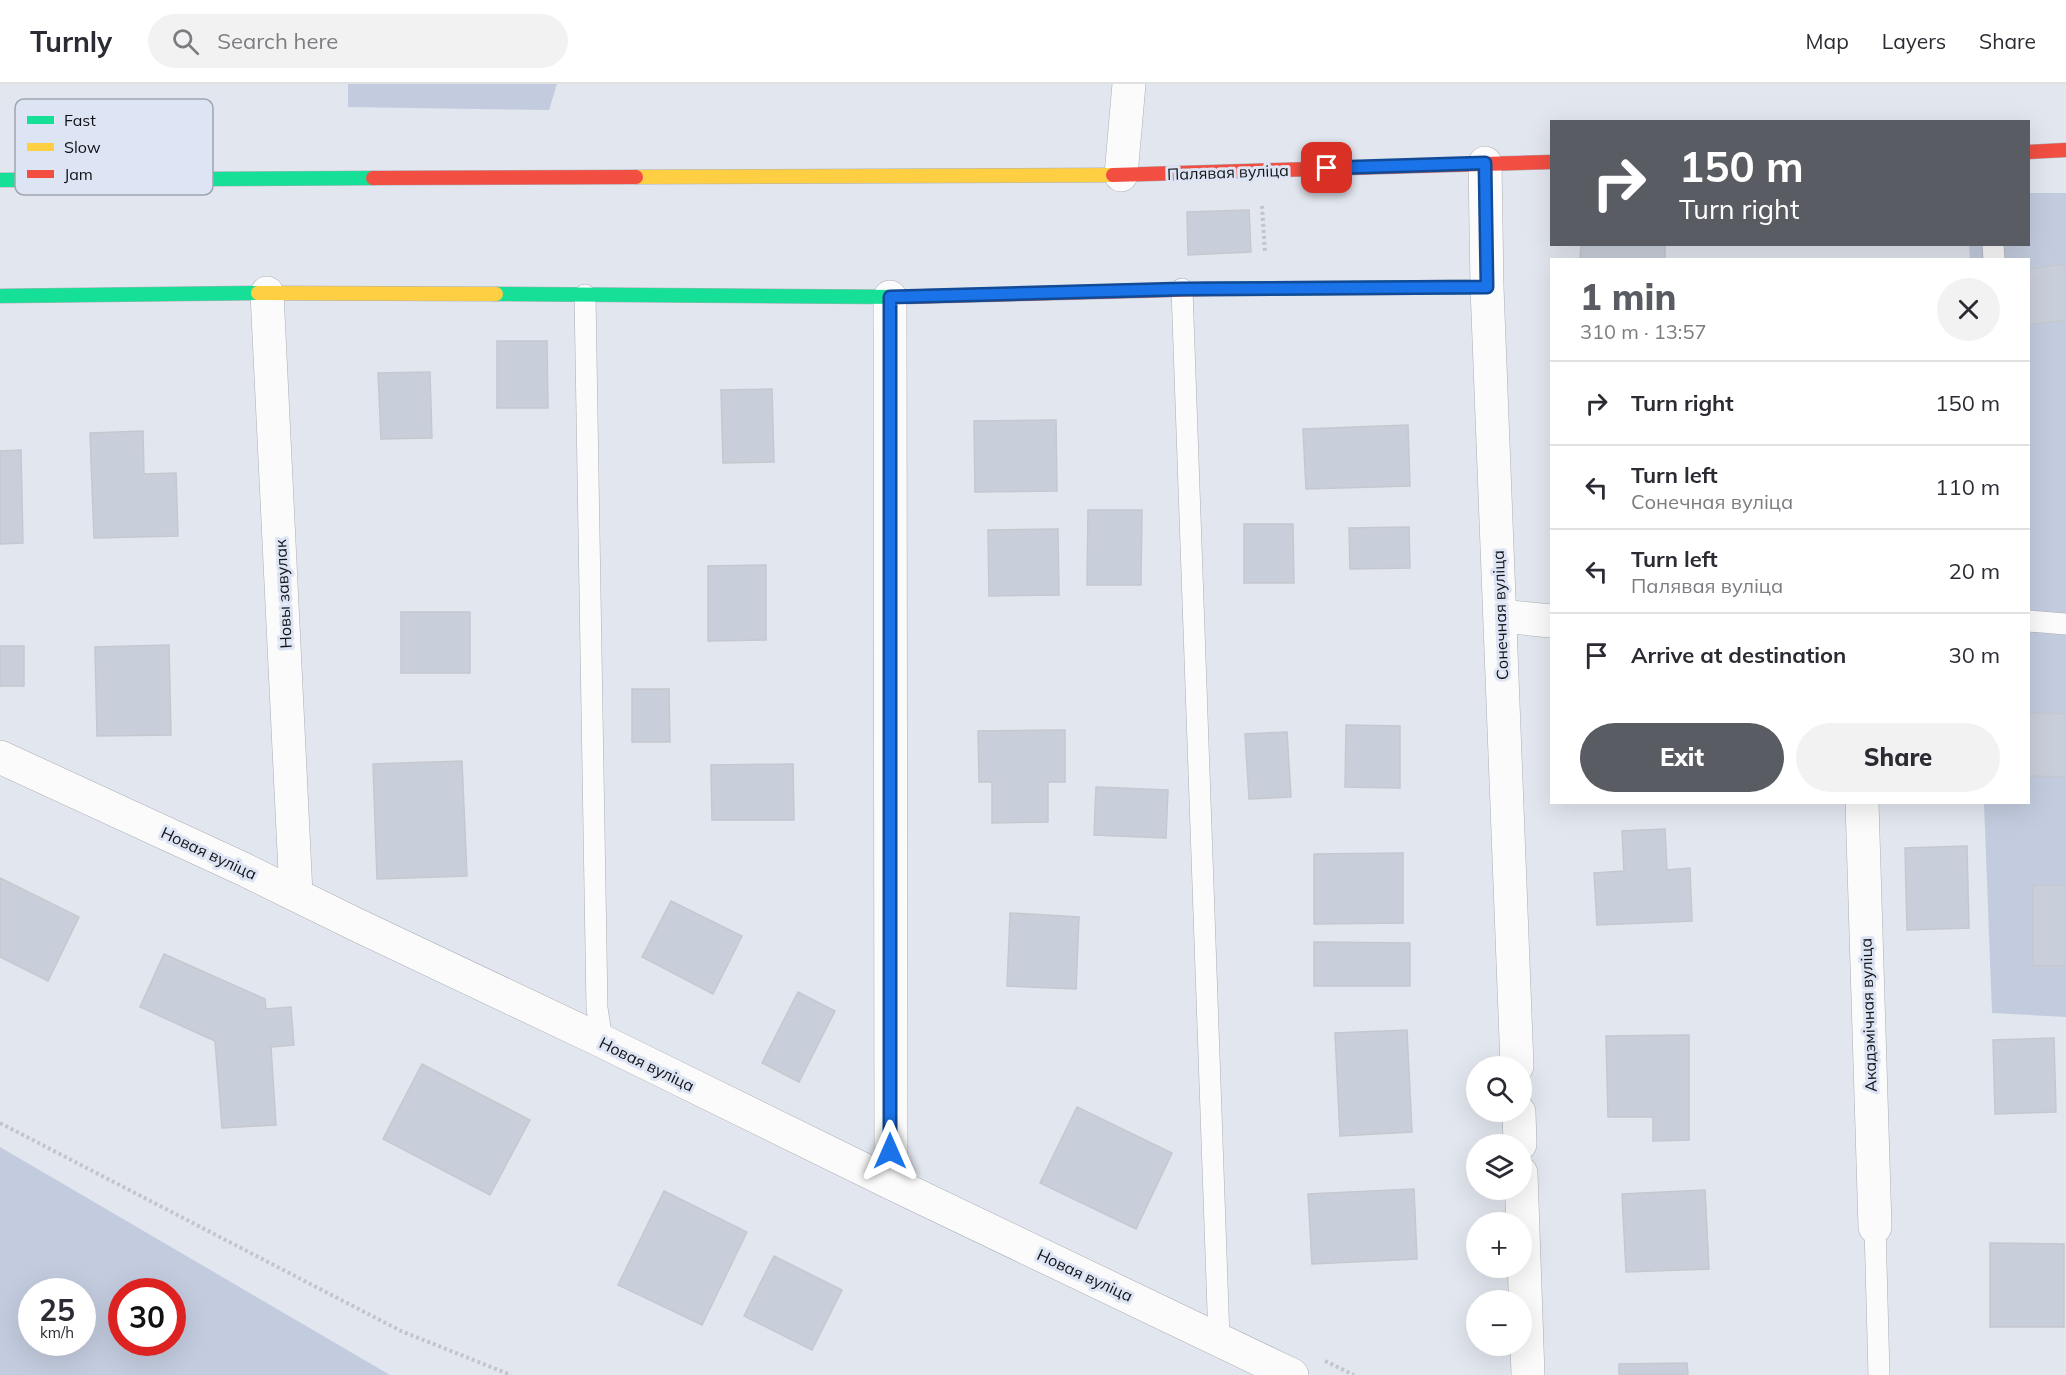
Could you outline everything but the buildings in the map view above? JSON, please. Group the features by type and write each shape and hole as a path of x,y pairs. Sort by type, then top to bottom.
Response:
{"street":[{"path":"1121,175 1129,84"},
{"path":"2030,152 2066,150"},
{"name":"Палявая вуліца","path":"213,179 1121,175 1550,162"},
{"name":"Сонечная вуліца","path":"1485,163 1487,287 1517,1056"},
{"name":"Палявая вуліца","path":"0,180 15,180"},
{"path":"0,296 267,293 890,297 1182,289 1487,287"},
{"name":"Новы завулак","path":"267,293 296,894"},
{"path":"890,297 891,1183"},
{"path":"1501,616 1550,621"},
{"name":"Новая вуліца","path":"0,757 296,894 1292,1375"},
{"name":"Акадэмічная вуліца","path":"1862,804 1875,1227"},
{"path":"1522,1200 1528,1375"}],"lane":[{"path":"1182,289 1219,1339"},
{"path":"585,295 597,1008 602,1041"},
{"path":"2030,621 2066,624"},
{"path":"1875,1227 1880,1375"}],"path":[{"path":"1261,196 1265,254"},
{"path":"0,1123 401,1331 511,1375"}],"shaded area":[{"path":"348,84 557,84 549,110 348,107"},
{"path":"2030,193 2066,193 2066,1017 1992,1013 1984,804 2030,804 2030,258 1970,258 1969,246 2030,246"},
{"path":"0,1147 390,1375 0,1375"}],"traffic: fast":[{"path":"213,179 373,178"},
{"path":"0,180 15,180"},
{"path":"1207,289 1487,287"},
{"path":"0,296 258,293"},
{"path":"496,294 901,297"}],"traffic: slow":[{"path":"636,177 1113,175"},
{"path":"258,293 496,294"}],"traffic: jam":[{"path":"2030,152 2066,150"},
{"path":"1113,175 1550,162"},
{"path":"373,178 636,177"},
{"path":"901,297 1207,289"}],"route":[{"path":"890,1151 890,297 1182,289 1487,287 1485,163 1327,168"}]}
